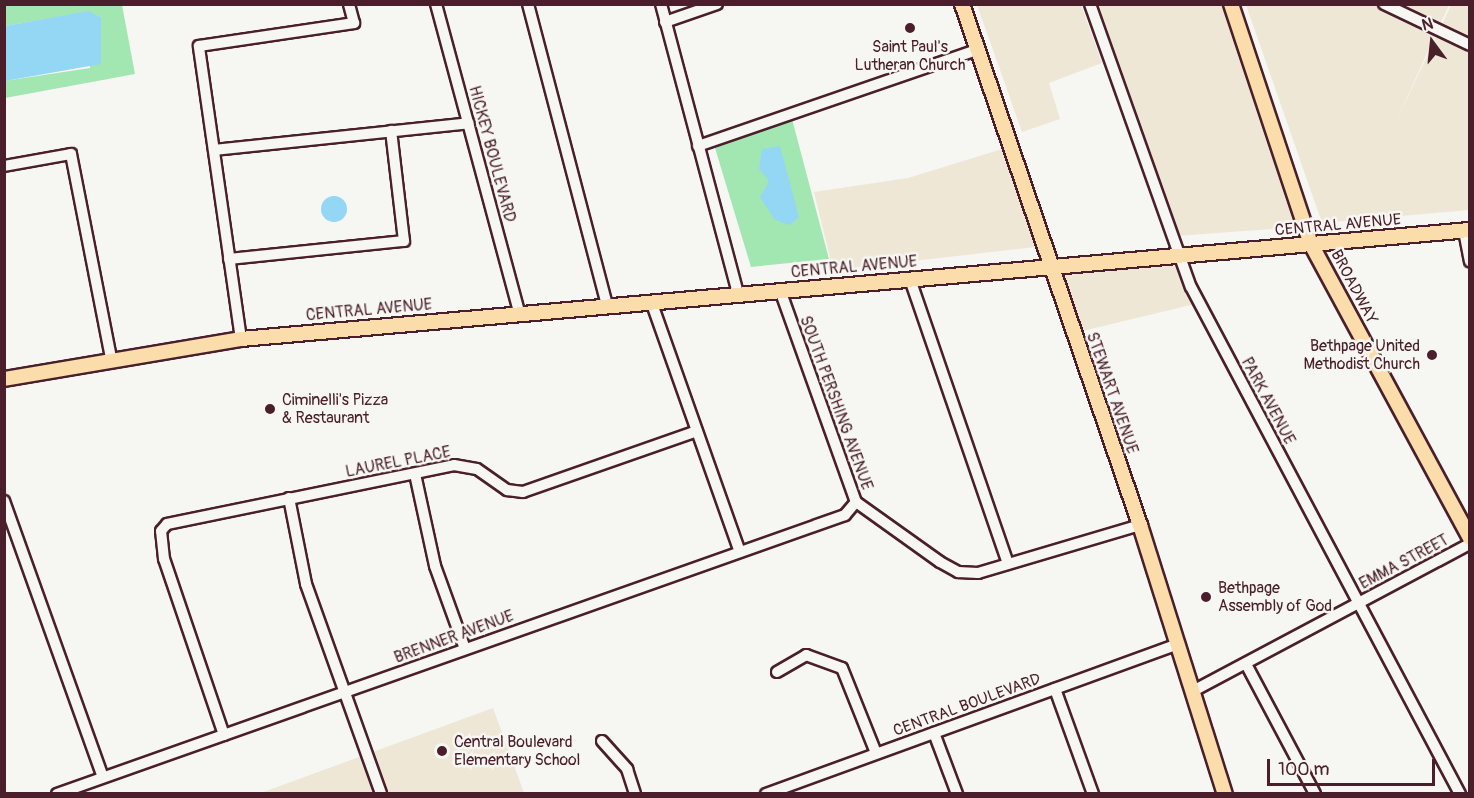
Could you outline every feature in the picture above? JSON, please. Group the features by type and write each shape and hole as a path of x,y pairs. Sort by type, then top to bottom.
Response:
{"main road":[{"name":"STEWART AVENUE","path":"962,4 1140,525 1225,794"},
{"name":"BROADWAY","path":"1231,4 1311,244 1470,537"},
{"name":"CENTRAL AVENUE","path":"111,357 241,339 519,312 1467,230"},
{"path":"4,379 111,357"}],"street":[{"path":"241,339 199,46 354,23 350,4"},
{"name":"HICKEY BOULEVARD","path":"436,4 519,312"},
{"path":"528,4 607,305"},
{"path":"661,4 738,293"},
{"path":"665,22 717,4"},
{"name":"PARK AVENUE","path":"1090,4 1191,288 1460,794"},
{"path":"1384,4 1470,45"},
{"path":"698,146 977,50"},
{"path":"214,150 469,123"},
{"path":"230,259 404,241 392,131"},
{"path":"4,166 70,154 111,357"},
{"path":"1467,230 1470,261"},
{"path":"910,279 1008,564"},
{"name":"SOUTH PERSHING AVENUE","path":"780,290 856,502 958,572 1008,564 1140,525"},
{"path":"651,301 740,552"},
{"name":"LAUREL PLACE","path":"224,735 167,571 165,527 180,519 465,465 507,490 523,492 697,431"},
{"path":"415,474 435,566 465,649"},
{"path":"289,498 306,584 381,794"},
{"path":"4,501 103,777"},
{"name":"BRENNER AVENUE","path":"57,794 845,515 856,502"},
{"name":"EMMA STREET","path":"1193,691 1470,544"},
{"name":"CENTRAL BOULEVARD","path":"766,794 1178,644"},
{"path":"777,672 806,655 842,668 876,753"},
{"path":"1246,664 1315,794"},
{"path":"1055,689 1092,794"},
{"path":"934,733 957,794"},
{"path":"602,741 627,769 635,794"}],"shaded area":[{"path":"977,5 1081,5 1102,63 1049,83 1060,119 1022,132"},
{"path":"1097,5 1222,5 1299,227 1177,236"},
{"path":"1246,5 1449,5 1394,126 1451,5 1469,5 1469,210 1322,223"},
{"path":"1002,149 1036,247 833,270 814,192 908,178"},
{"path":"1179,254 1199,303 1074,333 1052,265"},
{"name":"Central Boulevard Elementary School","path":"493,708 524,793 258,794"}],"green space":[{"path":"5,5 122,5 135,74 5,98 4,81 90,68 89,12 5,26"},
{"path":"792,119 829,259 751,267 715,148"}],"water":[{"path":"89,11 101,18 101,64 5,81 5,26"},
{"path":"780,146 799,217 790,225 775,220 760,197 769,181 759,169 762,149"},
{"path":"334,196 343,200 347,209 343,218 334,222 325,218 321,209 325,200"}],"place":[{"name":"Saint Paul's Lutheran Church","path":"910,28"},
{"name":"Bethpage United Methodist Church","path":"1432,355"},
{"name":"Ciminelli's Pizza & Restaurant","path":"270,409"},
{"name":"Bethpage Assembly of God","path":"1206,597"},
{"name":"Central Boulevard Elementary School","path":"442,751"}]}
